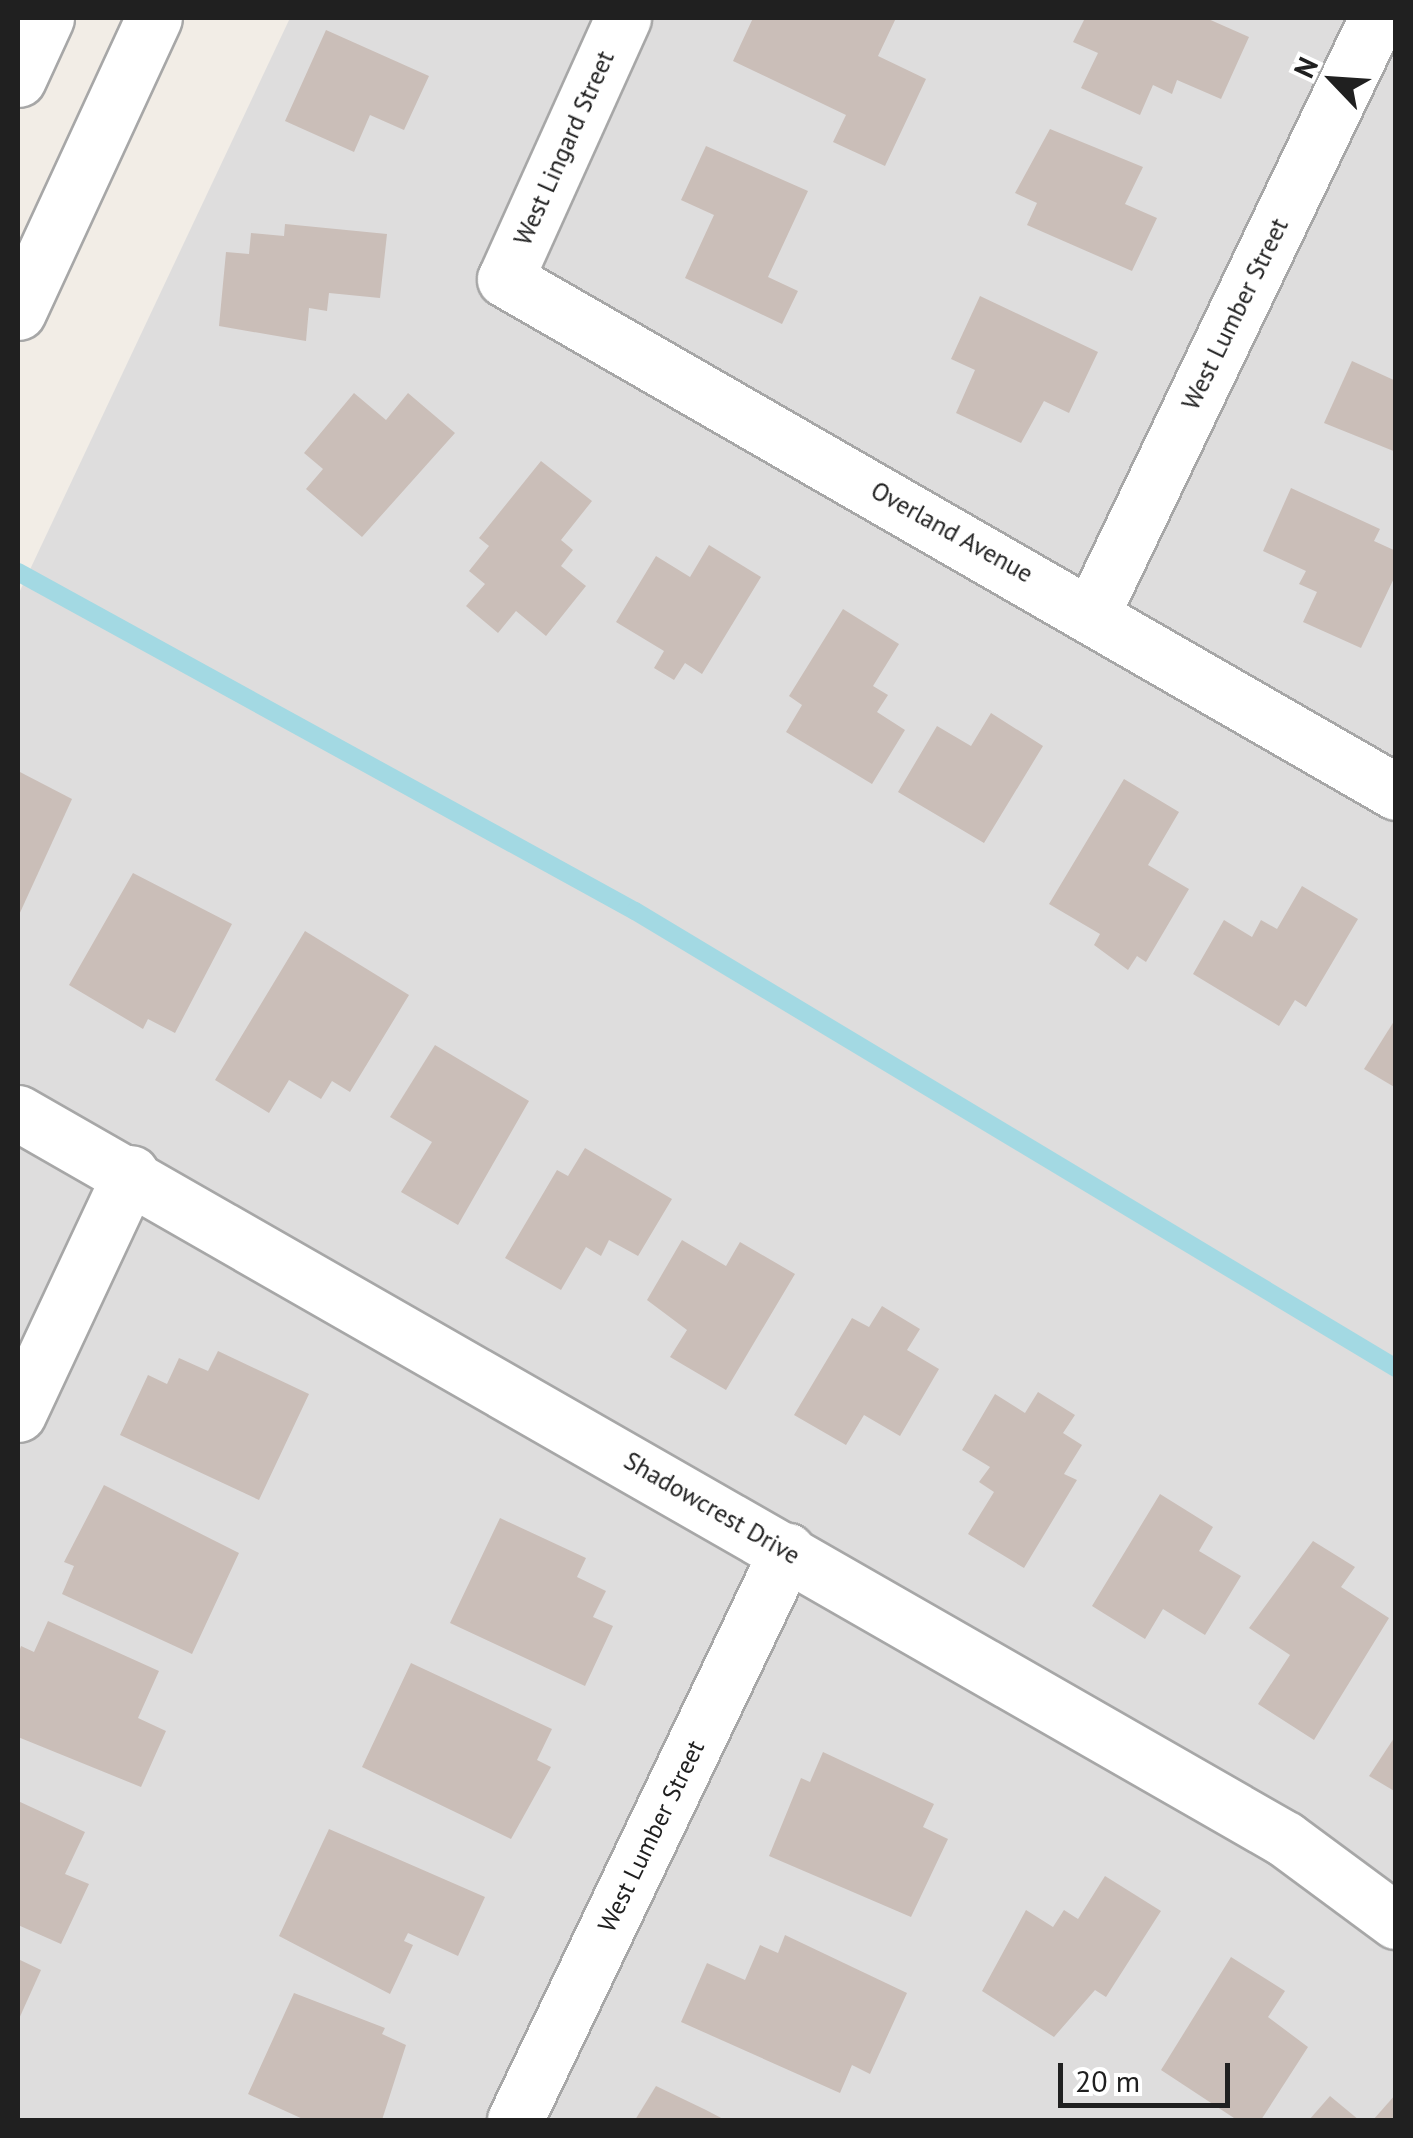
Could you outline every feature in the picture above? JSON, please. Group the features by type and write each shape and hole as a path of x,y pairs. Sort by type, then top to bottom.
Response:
{"street":[{"path":"18,79 46,18"},
{"path":"18,312 154,18"},
{"name":"West Lingard Street","path":"505,279 623,18"},
{"name":"West Lumber Street","path":"1094,611 1377,18"},
{"name":"Overland Avenue","path":"505,279 1094,611 1396,792"},
{"name":"Shadowcrest Drive","path":"18,1114 131,1173 1284,1839 1396,1921"},
{"path":"18,1414 131,1173"},
{"name":"West Lumber Street","path":"515,2120 787,1551"}],"shaded area":[{"path":"290,18 1395,18 1395,2120 18,2120 18,595"}],"building":[{"path":"753,18 896,18 878,56 926,79 885,166 833,142 846,115 733,61"},
{"path":"1085,18 1206,18 1249,37 1221,99 1177,80 1172,94 1153,85 1140,115 1081,88 1098,53 1073,42"},
{"path":"326,30 429,76 404,130 370,115 354,152 285,121"},
{"path":"1050,129 1143,167 1125,204 1157,218 1132,271 1027,225 1037,203 1015,193"},
{"path":"706,146 808,191 768,277 798,291 782,324 685,278 714,215 681,200"},
{"path":"285,224 387,234 380,298 329,293 327,311 309,308 306,341 219,326 226,252 249,254 251,233 284,236"},
{"path":"980,296 1098,352 1069,413 1044,401 1021,443 956,413 975,370 951,359"},
{"path":"1352,361 1396,381 1396,452 1324,423"},
{"path":"354,393 386,420 408,393 455,433 362,537 306,489 323,469 304,453"},
{"path":"541,461 592,501 561,540 573,550 561,566 586,586 546,636 516,611 498,633 466,606 485,584 469,571 489,546 479,538"},
{"path":"1291,488 1380,529 1374,541 1396,551 1396,574 1361,648 1303,622 1317,592 1299,584 1306,571 1263,551"},
{"path":"709,545 761,577 702,674 685,663 674,680 654,668 664,651 616,622 656,556 690,577"},
{"path":"843,609 899,644 873,686 888,695 877,712 905,730 872,784 786,732 802,705 789,696"},
{"path":"991,713 1043,746 984,843 898,792 937,726 971,746"},
{"path":"18,771 72,799 18,917"},
{"path":"1124,779 1179,812 1148,865 1189,889 1146,962 1137,956 1128,970 1094,945 1100,934 1049,904"},
{"path":"133,873 232,924 175,1033 148,1019 143,1029 69,985"},
{"path":"1302,886 1358,919 1306,1007 1295,1000 1279,1026 1193,974 1224,920 1252,937 1261,920 1277,929"},
{"path":"305,931 409,995 350,1092 332,1081 321,1099 289,1080 269,1113 215,1080"},
{"path":"1396,1018 1396,1088 1364,1069"},
{"path":"435,1045 529,1101 458,1225 401,1192 432,1142 390,1117"},
{"path":"585,1148 672,1199 638,1256 609,1240 601,1256 586,1247 561,1290 505,1258 557,1170 568,1176"},
{"path":"682,1240 726,1266 740,1242 795,1274 726,1390 670,1357 687,1330 647,1300"},
{"path":"882,1306 920,1329 907,1350 939,1369 900,1436 864,1415 846,1445 794,1415 852,1318 869,1327"},
{"path":"218,1351 309,1394 259,1500 120,1435 148,1375 167,1384 179,1358 208,1371"},
{"path":"1038,1392 1075,1415 1063,1433 1082,1445 1064,1474 1077,1480 1024,1568 968,1534 994,1492 979,1482 990,1467 962,1450 995,1394 1025,1413"},
{"path":"104,1485 239,1553 192,1654 62,1594 74,1566 64,1562"},
{"path":"1160,1494 1213,1527 1199,1551 1241,1576 1205,1635 1163,1609 1145,1639 1092,1606"},
{"path":"500,1518 586,1558 577,1577 606,1591 593,1617 613,1626 585,1686 450,1623"},
{"path":"1313,1541 1355,1567 1341,1587 1389,1618 1314,1740 1258,1704 1290,1655 1249,1628"},
{"path":"48,1621 159,1671 138,1718 166,1731 141,1787 18,1737 18,1655 21,1646 34,1652"},
{"path":"411,1663 552,1729 537,1760 551,1767 511,1839 362,1767"},
{"path":"1396,1735 1396,1792 1369,1776"},
{"path":"823,1752 934,1804 923,1827 948,1839 911,1917 769,1856 801,1778 810,1782"},
{"path":"18,1801 85,1832 65,1874 89,1884 61,1944 18,1925"},
{"path":"329,1829 485,1897 458,1956 408,1933 404,1941 413,1945 390,1994 279,1936"},
{"path":"1105,1876 1161,1911 1106,1997 1095,1990 1054,2037 982,1991 1026,1910 1053,1927 1064,1910 1078,1919"},
{"path":"785,1935 907,1993 870,2074 852,2065 840,2093 681,2022 707,1963 745,1980 760,1945 778,1953"},
{"path":"1231,1957 1285,1991 1268,2017 1308,2047 1261,2120 1237,2120 1161,2070"},
{"path":"18,1959 41,1970 18,2021"},
{"path":"294,1993 385,2028 382,2034 406,2045 382,2120 305,2120 248,2094"},
{"path":"656,2086 706,2110 725,2120 635,2120"},
{"path":"1396,2094 1396,2120 1373,2120"},
{"path":"1330,2096 1359,2120 1309,2120"}],"waterway":[{"path":"18,572 635,911 1396,1368"}]}
